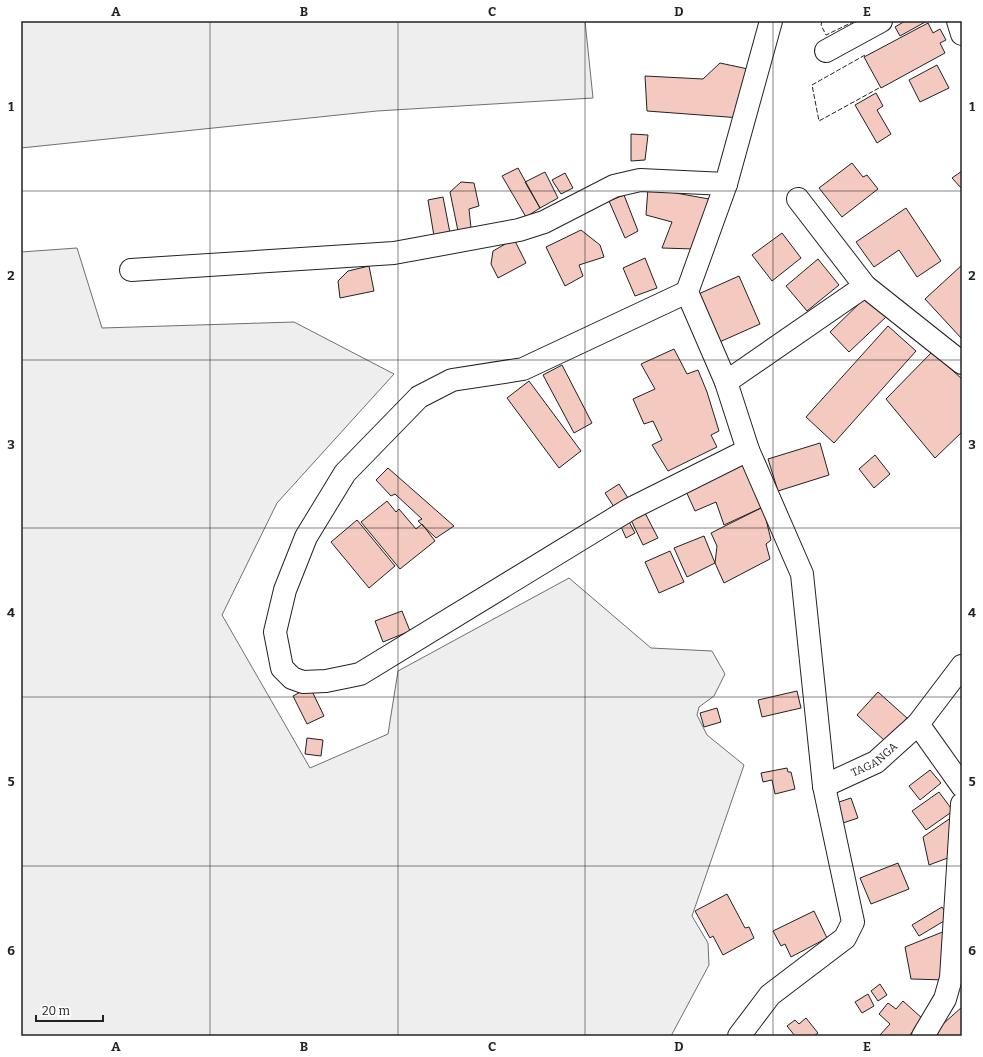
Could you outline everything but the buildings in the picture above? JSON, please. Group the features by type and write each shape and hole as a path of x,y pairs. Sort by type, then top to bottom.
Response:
{"street":[{"path":"740,1036 770,995 845,938 853,922 824,786 802,574 748,450 726,382 687,292 726,184 771,21"},
{"path":"826,51 881,21"},
{"path":"958,21 962,34"},
{"path":"131,270 394,252 519,230 544,222 614,186 640,180 726,184"},
{"path":"798,200 866,286 959,356"},
{"path":"726,382 866,286"},
{"path":"687,292 523,369 452,380 419,397 345,473 306,537 285,590 275,632 282,668 292,678 303,682 326,681 360,674 630,509 748,450"},
{"name":"TAGANGA","path":"824,786 876,762 918,724 962,666"},
{"path":"918,724 962,786"},
{"path":"923,1036 945,998 951,978 962,804"}],"shaded area":[{"path":"21,21 585,21 593,98 377,111 21,148"},
{"path":"77,248 102,328 294,322 394,374 277,503 222,615 310,768 388,734 398,671 569,578 651,648 712,651 725,674 714,696 699,707 697,715 707,735 744,765 692,916 708,943 709,965 671,1036 21,1036 21,252"}],"fence":[{"path":"822,21 821,25 826,35 855,21"},
{"path":"865,55 812,85 819,121 879,88"}]}
